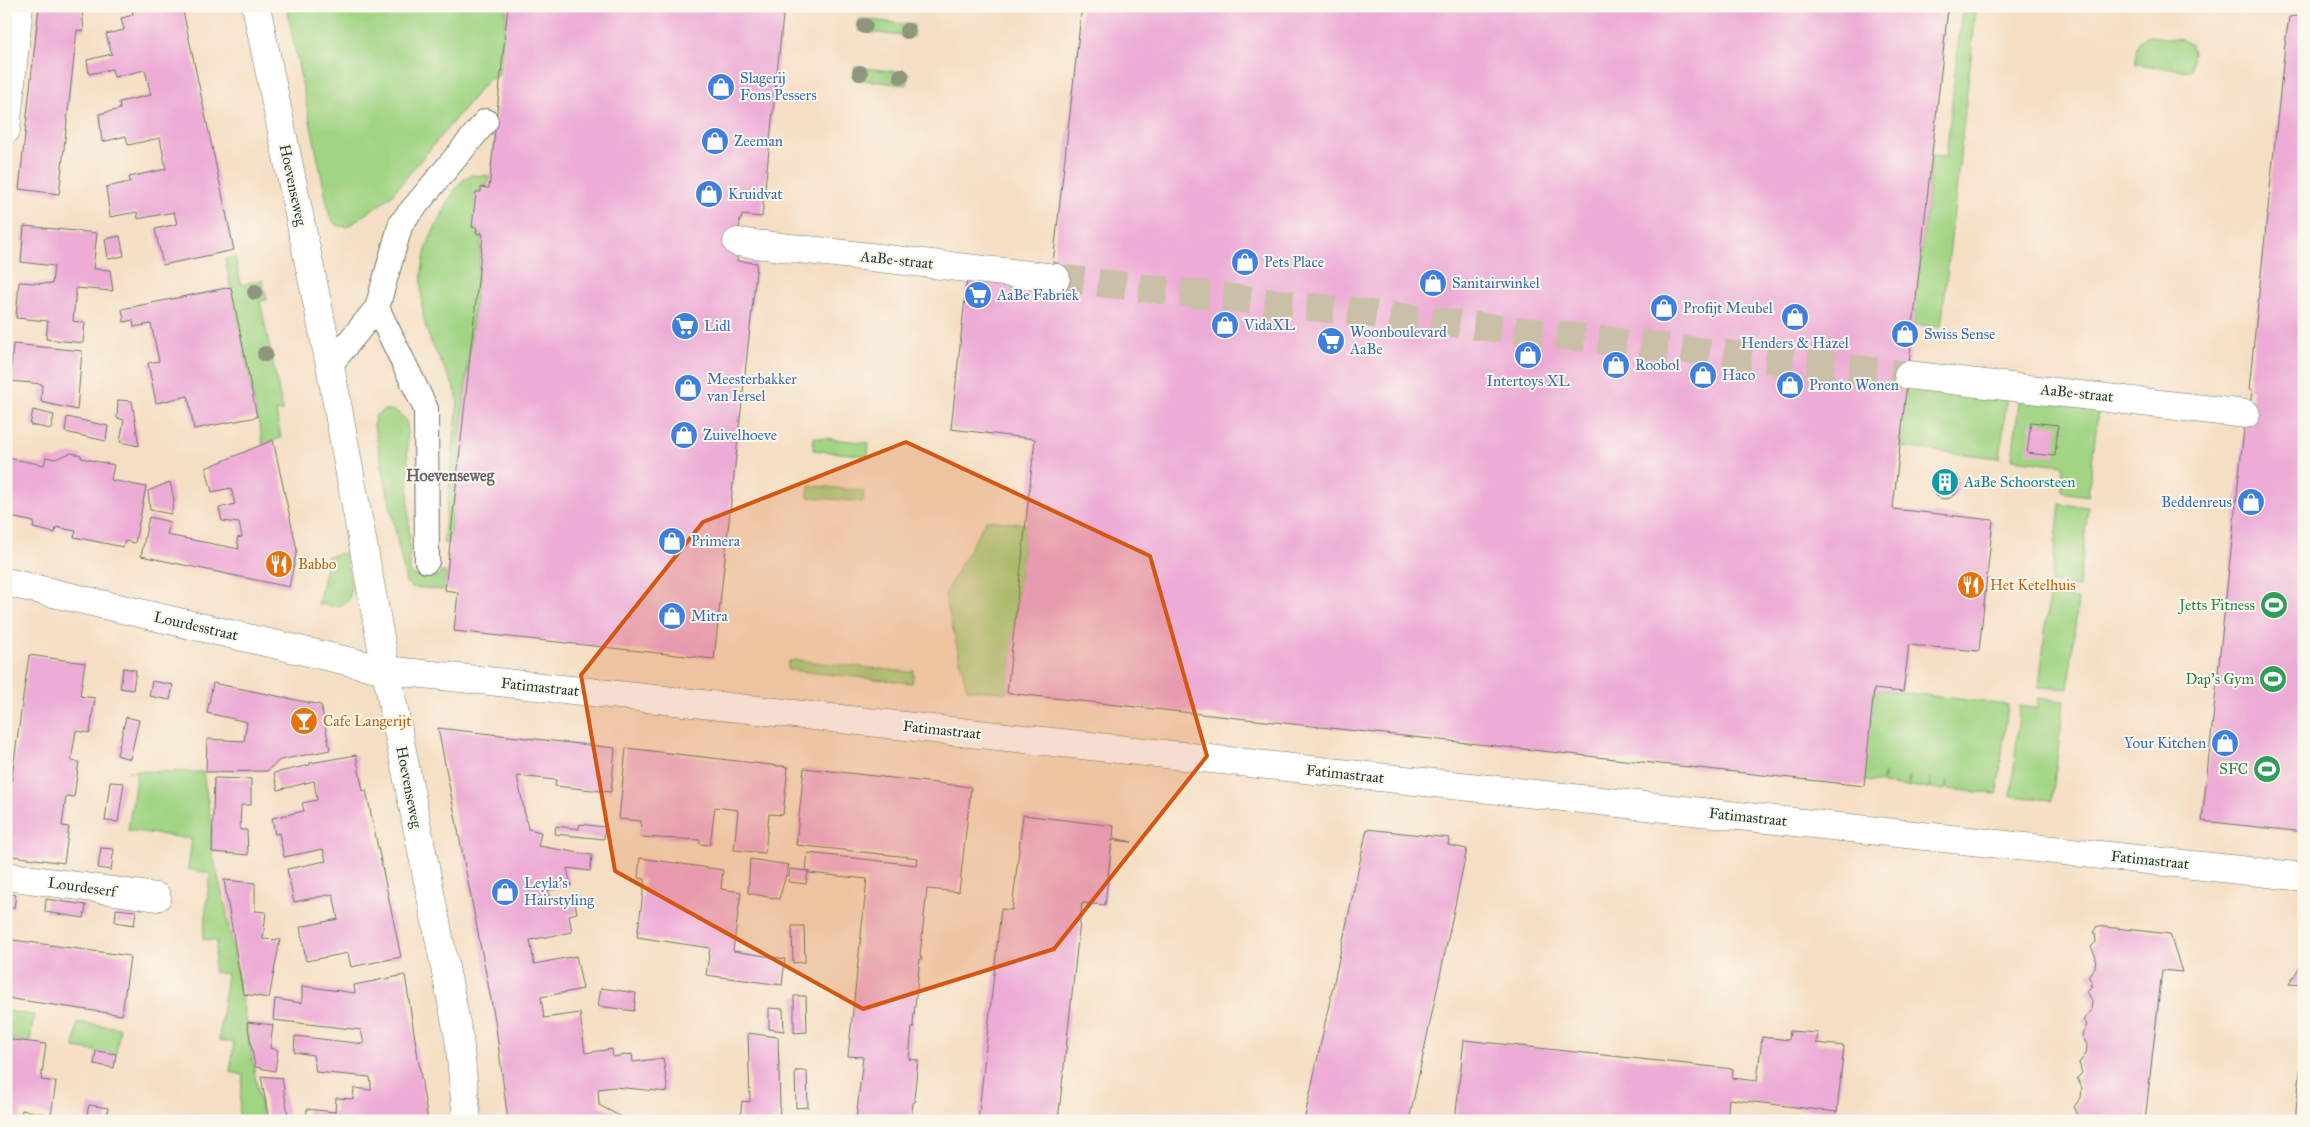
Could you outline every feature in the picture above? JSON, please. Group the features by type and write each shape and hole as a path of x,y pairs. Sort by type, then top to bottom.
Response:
{"street":[{"path":"6,130 19,6"},
{"name":"Hoevenseweg","path":"256,6 330,365 386,670 458,1038 467,1121"},
{"name":"AaBe-straat","path":"737,242 1056,278"},
{"name":"AaBe-straat","path":"1908,374 2246,414"},
{"name":"Lourdesstraat","path":"6,582 386,670"},
{"name":"Fatimastraat","path":"386,670 2304,877"},
{"name":"Lourdeserf","path":"6,876 157,897"}],"lane":[{"path":"330,365 376,308 401,222 486,121"},
{"path":"376,308 426,409 427,561"}],"highlighted area":[{"path":"906,442 1150,556 1207,756 1054,949 863,1009 615,871 581,675 703,522"}],"green space":[{"path":"286,6 507,6 499,75 487,81 390,197 347,227 336,225 330,217"},
{"path":"1962,9 1976,11 1941,328 1913,324 1932,156 1946,157"},
{"path":"860,19 914,25 913,37 858,31"},
{"path":"2145,37 2182,40 2191,44 2193,53 2191,71 2136,64 2137,46"},
{"path":"855,67 909,73 907,85 854,79"},
{"path":"471,175 489,176 487,188 481,187 476,233 482,233 449,543 443,543 458,401 456,392 427,332 421,291 423,263 433,231 455,190 462,181"},
{"path":"235,257 241,285 262,280 267,300 260,301 283,411 276,412 281,438 263,444 225,259"},
{"path":"1906,384 2007,394 2000,458 1900,447"},
{"path":"2020,395 2099,404 2088,496 2062,492 2063,465 2012,459"},
{"path":"384,410 398,413 404,417 407,424 410,572 427,577 437,577 441,572 446,573 443,590 411,587 406,582 374,426 375,416"},
{"path":"814,437 869,443 868,456 813,450"},
{"path":"809,485 864,491 863,502 808,497"},
{"path":"2060,504 2088,507 2079,587 2051,583"},
{"path":"986,520 1026,524 1007,693 967,689 945,596 948,587"},
{"path":"344,553 351,585 348,600 333,606 318,604 328,556"},
{"path":"2049,595 2078,599 2068,689 2039,687"},
{"path":"794,660 910,672 914,670 912,683 788,670 788,662"},
{"path":"1874,689 2008,705 1997,794 1947,789 1947,779 1945,790 1931,789 1930,778 1929,789 1909,786 1910,776 1908,787 1883,784 1884,773 1881,783 1863,781"},
{"path":"2038,698 2064,701 2052,800 2011,796 2020,706 2037,708"},
{"path":"128,771 203,772 212,828 212,852 226,909 263,1121 238,1121 243,1075 230,1072 234,1043 219,1040 227,974 213,972 217,941 203,939 210,873 188,869 192,839 128,830 137,772"},
{"path":"6,1011 34,1015 30,1042 6,1039"},
{"path":"78,1022 120,1028 116,1054 74,1048"}],"building":[{"path":"39,6 81,6 82,8 84,31 77,30 59,194 19,189"},
{"path":"131,6 182,6 234,250 163,265 155,229 177,224 174,212 138,219 137,212 110,217 106,187 130,182 129,177 166,169 160,138 128,145 126,136 102,142 99,114 120,109 119,102 151,95 145,70 114,77 112,69 89,74 87,60 112,54 106,34 124,30 121,18 133,15"},
{"path":"508,6 784,6 762,217 742,215 740,219 737,261 757,263 714,659 454,631 458,592 445,590 483,234 476,233 477,228 472,227 476,192 481,192 481,187 489,188"},
{"path":"1082,6 1935,6 1948,8 1893,509 1993,520 1979,651 1909,645 1903,692 1874,689 1864,786 1007,693 1035,439 951,429 967,280 1054,287 1058,263 1053,263"},
{"path":"2289,17 2304,17 2304,832 2202,821 2245,419 2249,420 2252,389 2249,389 2285,45"},
{"path":"24,226 97,233 93,269 110,270 113,291 76,288 73,321 85,323 83,343 46,339 48,321 16,318 19,282 52,284 54,266 21,262"},
{"path":"120,236 124,256 108,259 105,239"},
{"path":"231,287 257,417 194,429 188,396 156,403 148,363 159,361 151,324 134,327 133,320 124,322 122,309"},
{"path":"13,344 82,351 77,410 41,402 42,384 10,381"},
{"path":"118,400 132,401 139,446 120,442 124,420 117,418"},
{"path":"33,410 54,415 51,429 30,425"},
{"path":"67,417 108,426 106,441 65,432"},
{"path":"2031,422 2058,425 2055,456 2027,453"},
{"path":"273,440 297,550 289,587 141,556 149,517 170,522 167,535 239,549 237,538 242,537 239,523 222,521 219,508 235,504 231,488 212,492 206,468"},
{"path":"71,453 81,455 81,458 114,465 111,480 146,487 135,543 125,541 123,547 74,537 76,531 56,527 55,533 33,528 34,522 6,516 6,468 8,458 44,465 46,457 55,459"},
{"name":"AaBe Schoorsteen","path":"1945,471 1955,475 1959,485 1955,495 1945,499 1935,495 1931,485 1935,475"},
{"path":"170,482 174,500 171,514 150,510 148,491"},
{"path":"29,655 85,663 80,696 95,698 90,733 76,731 71,761 79,762 74,797 66,796 62,826 69,827 64,863 6,855 6,818"},
{"path":"123,668 136,670 133,690 120,688"},
{"path":"152,681 173,685 170,700 149,696"},
{"path":"213,683 321,705 330,750 280,760 267,771 206,772 207,739 244,741 247,722 207,713"},
{"path":"126,717 139,720 130,759 117,755"},
{"path":"438,728 615,748 611,792 555,786 556,780 517,776 528,829 541,832 538,846 592,855 590,871 567,868 571,886 548,890 550,902 574,898 577,913 569,915 572,932 530,940 534,964 576,956 583,989 541,997 544,1018 580,1013 585,1053 612,1049 613,1057 632,1054 633,1062 663,1058 668,1092 614,1087 598,1089 599,1105 625,1119 508,1121 495,1020"},
{"path":"626,748 788,767 783,815 769,814 765,853 734,850 738,810 715,807 710,845 700,844 700,840 640,837 641,821 619,819"},
{"path":"356,755 363,791 366,790 401,957 351,967 348,953 306,961 300,927 338,919 333,894 294,902 287,869 326,861 323,849 284,857 279,833 275,834 272,818 304,811 302,803 317,800 314,781 278,790 274,773 310,765 310,763"},
{"path":"804,768 971,787 959,892 927,889 920,955 922,959 920,959 914,1028 912,1028 909,1059 918,1060 914,1099 916,1101 913,1103 911,1121 856,1121 863,1057 848,1056 867,879 809,873 806,870 808,853 917,865 918,858 796,845"},
{"path":"214,778 251,779 251,805 241,805 240,830 247,830 248,855 212,852"},
{"path":"110,782 124,783 118,822 105,821"},
{"path":"1023,815 1114,826 1113,838 1132,842 1112,840 1105,905 1082,903 1058,1121 978,1121 1001,909 1012,910"},
{"path":"580,824 605,827 604,839 555,834 556,826 579,829"},
{"path":"1367,829 1449,838 1448,845 1467,849 1409,1121 1304,1121"},
{"path":"101,848 114,849 111,870 98,868"},
{"path":"640,858 723,870 721,889 741,892 733,951 785,959 782,985 706,975 710,948 637,937 645,879 638,878"},
{"path":"750,859 789,865 779,899 748,893"},
{"path":"790,869 808,871 806,884 788,882"},
{"path":"224,880 255,883 255,911 266,912 263,939 280,940 269,998 243,994"},
{"path":"6,893 16,895 14,908 6,907"},
{"path":"46,899 86,905 84,918 45,912"},
{"path":"116,909 136,911 134,925 115,922"},
{"path":"792,926 804,926 805,962 793,963"},
{"path":"2097,926 2170,934 2182,972 2162,970 2145,1121 2075,1121 2077,1113 2074,1107 2081,1098 2082,1088 2077,1078 2082,1073 2079,1063 2086,1054 2087,1045 2082,1035 2087,1025 2083,1020 2091,1011 2092,1001 2087,991 2092,986 2088,976 2095,967 2096,957 2091,947 2096,942 2095,933 2093,933"},
{"path":"6,939 130,956 122,1015 6,998"},
{"path":"2304,960 2304,985 2289,984"},
{"path":"405,975 428,1121 306,1121 307,1109 335,1112 336,1098 353,1099 354,1088 371,1090 370,1077 316,1072 313,1055 294,1052 295,1036 364,1044 361,1030 273,1020 275,999 302,1003 302,986 355,993 354,985"},
{"path":"601,988 636,993 634,1011 598,1006"},
{"path":"794,996 806,996 807,1032 794,1033"},
{"path":"769,1008 783,1009 784,1031 769,1029"},
{"path":"247,1022 273,1025 270,1048 278,1050 275,1071 255,1067"},
{"path":"1790,1031 1818,1033 1816,1043 1844,1046 1837,1112 1729,1099 1727,1121 1455,1121 1464,1040 1733,1069 1732,1078 1757,1081 1762,1037 1789,1040"},
{"path":"748,1033 778,1037 779,1121 740,1121 742,1101 750,1102"},
{"path":"6,1039 46,1044 41,1080 56,1082 51,1115 22,1110 20,1121 6,1121"},
{"path":"96,1051 116,1054 114,1068 94,1064"},
{"path":"2302,1053 2304,1121 2295,1121 2299,1083"},
{"path":"795,1071 807,1071 808,1107 796,1108"},
{"path":"261,1076 282,1078 289,1121 269,1121"},
{"path":"89,1105 108,1108 106,1121 86,1119"}],"tunnel":[{"path":"1056,278 1908,375"}],"place":[{"name":"Slagerij Fons Pessers","path":"721,87"},
{"name":"Zeeman","path":"715,141"},
{"name":"Kruidvat","path":"709,194"},
{"name":"Pets Place","path":"1245,262"},
{"name":"Sanitairwinkel","path":"1433,283"},
{"name":"AaBe Fabriek","path":"978,295"},
{"name":"Profijt Meubel","path":"1664,308"},
{"name":"Henders & Hazel","path":"1795,317"},
{"name":"VidaXL","path":"1225,325"},
{"name":"Lidl","path":"685,326"},
{"name":"Swiss Sense","path":"1905,334"},
{"name":"Woonboulevard AaBe","path":"1331,341"},
{"name":"Intertoys XL","path":"1528,355"},
{"name":"Roobol","path":"1616,365"},
{"name":"Haco","path":"1703,375"},
{"name":"Pronto Wonen","path":"1790,385"},
{"name":"Meesterbakker van Iersel","path":"688,388"},
{"name":"Zuivelhoeve","path":"684,435"},
{"name":"AaBe Schoorsteen","path":"1945,482"},
{"name":"Beddenreus","path":"2251,502"},
{"name":"Primera","path":"672,541"},
{"name":"Babbo","path":"279,564"},
{"name":"Het Ketelhuis","path":"1971,585"},
{"name":"Jetts Fitness","path":"2274,605"},
{"name":"Mitra","path":"672,616"},
{"name":"Dap's Gym","path":"2273,679"},
{"name":"Cafe Langerijt","path":"304,721"},
{"name":"Your Kitchen","path":"2225,743"},
{"name":"SFC","path":"2267,769"},
{"name":"Leyla's Hairstyling","path":"505,892"}],"district":[{"name":"Hoevenseweg","path":"450,475"}]}
